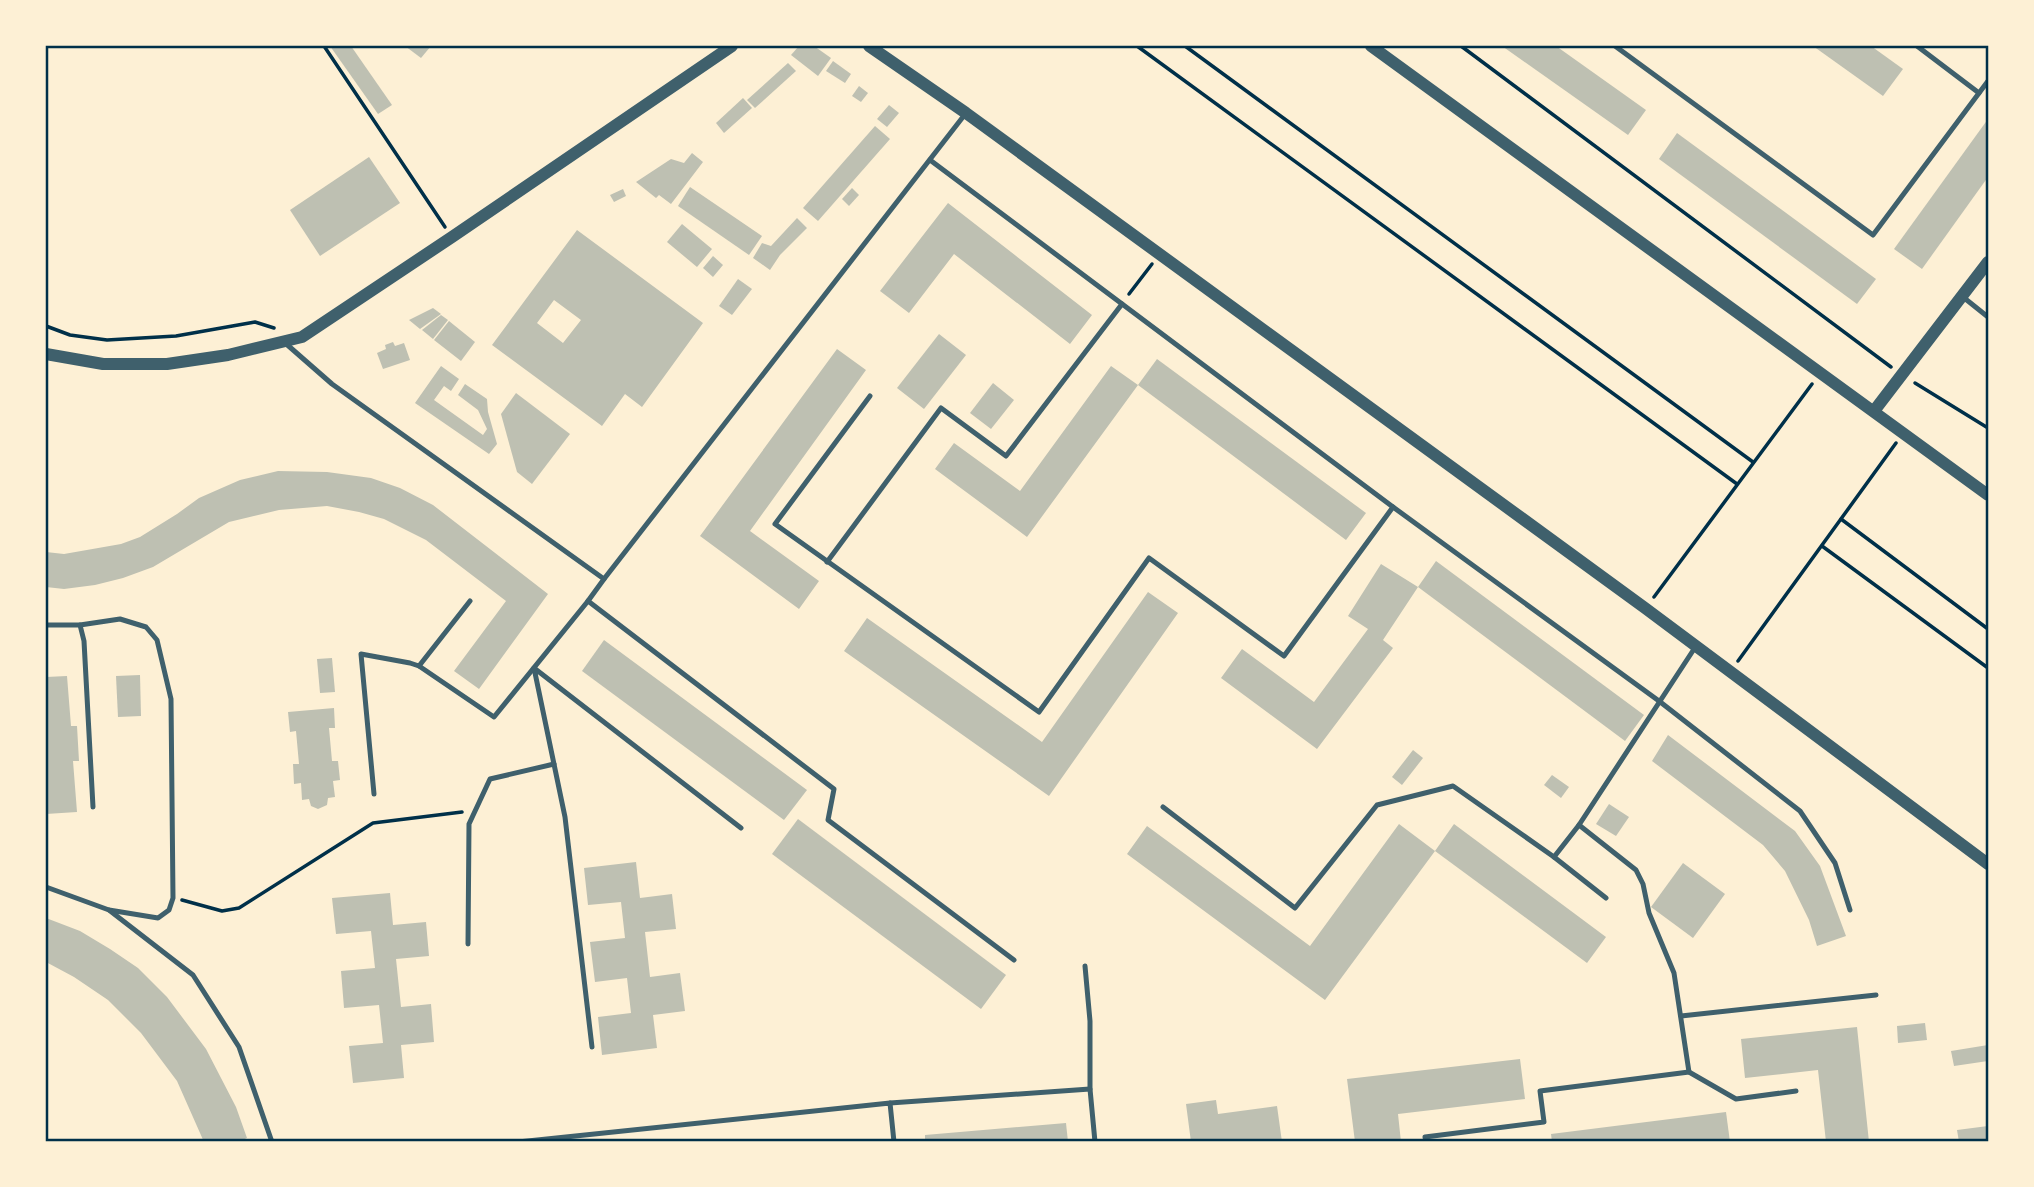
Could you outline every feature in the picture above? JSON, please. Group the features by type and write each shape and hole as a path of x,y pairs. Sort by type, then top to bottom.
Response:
{"street":[{"path":"46,354 103,364 167,363 228,355 302,337 732,46"},
{"path":"869,46 966,113 1645,608 1989,864"},
{"path":"1371,46 1989,495"},
{"path":"1874,411 1989,262"}],"lane":[{"path":"1615,46 1873,235 1989,81"},
{"path":"1917,46 1979,93"},
{"path":"374,794 361,654 419,666 494,718 588,601 966,113"},
{"path":"930,160 1393,508 1659,701 1800,811 1835,863 1850,910"},
{"path":"1963,297 1989,317"},
{"path":"827,562 941,408 1006,456 1122,304"},
{"path":"284,342 332,384 604,579"},
{"path":"870,397 775,524 1039,712 1149,558 1284,656 1393,508"},
{"path":"419,666 470,601"},
{"path":"588,601 834,789 828,820 1014,960"},
{"path":"46,625 80,625 120,619 146,627 157,639 171,699 173,898 169,910 158,918 109,910 46,887"},
{"path":"80,625 84,641 93,807"},
{"path":"1554,857 1579,825 1696,646"},
{"path":"534,668 565,817 592,1047"},
{"path":"534,668 741,828"},
{"path":"468,943 469,824 490,779 554,764"},
{"path":"1163,807 1295,908 1377,805 1454,786 1554,857 1606,898"},
{"path":"1579,825 1636,870 1643,884 1649,913 1674,974 1689,1072"},
{"path":"109,910 193,975 239,1047 272,1142"},
{"path":"1085,966 1095,1142"},
{"path":"1681,1016 1877,995"},
{"path":"1426,1142 1425,1137 1544,1122 1539,1091 1689,1072 1735,1099 1796,1091"},
{"path":"518,1142 890,1104 1090,1089"},
{"path":"890,1104 894,1142"}],"path":[{"path":"324,46 452,237"},
{"path":"1137,46 1737,484"},
{"path":"1185,46 1753,462"},
{"path":"1461,46 1903,375 1989,428"},
{"path":"1122,304 1160,254"},
{"path":"46,326 71,335 107,340 142,340 255,322 302,337"},
{"path":"1645,608 1819,374"},
{"path":"1731,672 1903,433"},
{"path":"1841,519 1989,629"},
{"path":"1822,546 1989,668"},
{"path":"173,898 222,911 239,908 373,823 476,810"}],"building":[{"path":"330,46 351,46 392,105 378,114"},
{"path":"405,46 431,46 421,58"},
{"path":"799,46 814,46 831,58 818,76 791,55"},
{"path":"1502,46 1556,46 1646,110 1628,135"},
{"path":"1813,46 1871,46 1903,69 1883,96"},
{"path":"833,61 851,74 845,83 826,71"},
{"path":"788,63 796,71 755,108 747,100"},
{"path":"859,86 868,93 861,102 852,96"},
{"path":"743,98 752,108 724,133 716,123"},
{"path":"889,105 899,113 887,127 877,119"},
{"path":"1988,119 1988,177 1922,269 1894,249"},
{"path":"875,126 890,139 818,221 803,208"},
{"path":"1677,133 1876,279 1857,304 1659,159"},
{"path":"692,153 703,162 671,204 659,195 656,198 636,182 671,159 684,163"},
{"path":"369,157 400,203 320,256 290,210"},
{"path":"690,187 762,236 749,255 678,206"},
{"path":"852,188 859,195 849,206 842,199"},
{"path":"623,189 626,196 614,202 610,195"},
{"path":"948,203 1092,315 1070,344 954,254 909,313 880,291"},
{"path":"797,218 807,228 780,255 770,270 753,258 762,243 771,246"},
{"path":"682,224 712,249 697,267 667,242"},
{"path":"577,230 703,323 642,407 625,394 602,426 492,345","holes":["554,300 581,320 563,343 537,323"]},
{"path":"713,256 723,265 713,277 703,268"},
{"path":"738,279 752,289 732,315 719,306"},
{"path":"433,308 441,314 420,329 409,320"},
{"path":"441,315 448,320 433,339 422,330"},
{"path":"449,321 475,342 461,361 434,340"},
{"path":"939,334 966,355 924,409 897,388"},
{"path":"393,342 395,346 404,343 410,360 383,369 377,353"},
{"path":"837,349 866,370 750,531 819,581 799,609 700,536"},
{"path":"1157,359 1366,513 1346,540 1138,385"},
{"path":"441,366 459,379 451,391 444,386 434,400 483,435 487,429 478,410 458,395 465,384 487,399 497,444 489,454 415,403"},
{"path":"1111,366 1138,385 1027,537 935,469 954,443 1020,491"},
{"path":"993,383 1014,400 991,429 970,413"},
{"path":"516,393 570,434 532,484 517,472 501,414"},
{"path":"278,471 327,472 371,478 400,488 433,505 548,594 479,689 454,671 506,601 426,540 384,519 359,512 327,506 279,510 229,522 153,567 123,578 64,589 46,587 46,552 64,554 121,544 140,537 199,498 240,480"},
{"path":"1436,561 1644,715 1625,741 1418,587"},
{"path":"1381,564 1418,587 1383,640 1393,648 1317,749 1221,678 1242,649 1314,702 1368,629 1348,616"},
{"path":"1148,592 1178,613 1049,796 844,651 867,618 1042,742"},
{"path":"604,640 807,790 784,820 582,671"},
{"path":"332,658 335,692 320,693 317,659"},
{"path":"140,675 141,716 118,717 116,676"},
{"path":"67,676 71,726 77,726 79,761 73,761 77,812 46,814 46,677"},
{"path":"334,708 335,728 329,728 332,761 338,761 340,780 333,781 335,797 328,798 327,805 318,809 311,806 309,799 302,800 301,783 294,784 293,764 299,764 296,731 290,732 288,712"},
{"path":"1668,735 1795,831 1820,866 1846,936 1817,946 1809,920 1785,871 1763,845 1652,761"},
{"path":"1413,750 1423,758 1402,785 1392,777"},
{"path":"1552,775 1569,787 1561,798 1544,785"},
{"path":"1609,804 1629,817 1616,836 1596,824"},
{"path":"798,819 1006,975 981,1009 772,854"},
{"path":"1399,824 1435,851 1325,1000 1127,854 1147,826 1310,946"},
{"path":"1454,824 1606,937 1587,963 1435,851"},
{"path":"636,862 640,898 672,894 676,929 645,932 650,977 680,973 685,1011 653,1015 657,1048 602,1055 598,1017 631,1013 627,978 595,982 590,942 625,938 621,902 588,905 584,868"},
{"path":"1683,863 1725,894 1693,938 1651,907"},
{"path":"390,893 393,925 426,922 429,956 396,959 401,1007 431,1004 434,1042 401,1045 404,1078 353,1083 349,1046 383,1043 379,1005 344,1008 341,971 375,968 371,931 336,934 332,898"},
{"path":"46,918 80,931 110,949 138,968 167,997 206,1049 236,1107 247,1138 238,1142 204,1142 177,1081 141,1033 108,1000 46,962"},
{"path":"1925,1023 1927,1040 1898,1043 1897,1026"},
{"path":"1857,1027 1869,1142 1826,1142 1818,1070 1745,1078 1741,1039"},
{"path":"1988,1045 1988,1061 1954,1066 1951,1051"},
{"path":"1520,1059 1525,1099 1398,1114 1401,1142 1355,1142 1347,1079"},
{"path":"1216,1100 1218,1114 1277,1106 1282,1142 1191,1142 1186,1104"},
{"path":"1726,1112 1730,1142 1552,1142 1551,1134"},
{"path":"1066,1123 1068,1142 925,1142 925,1135"},
{"path":"1988,1126 1988,1142 1959,1142 1957,1130"}]}
